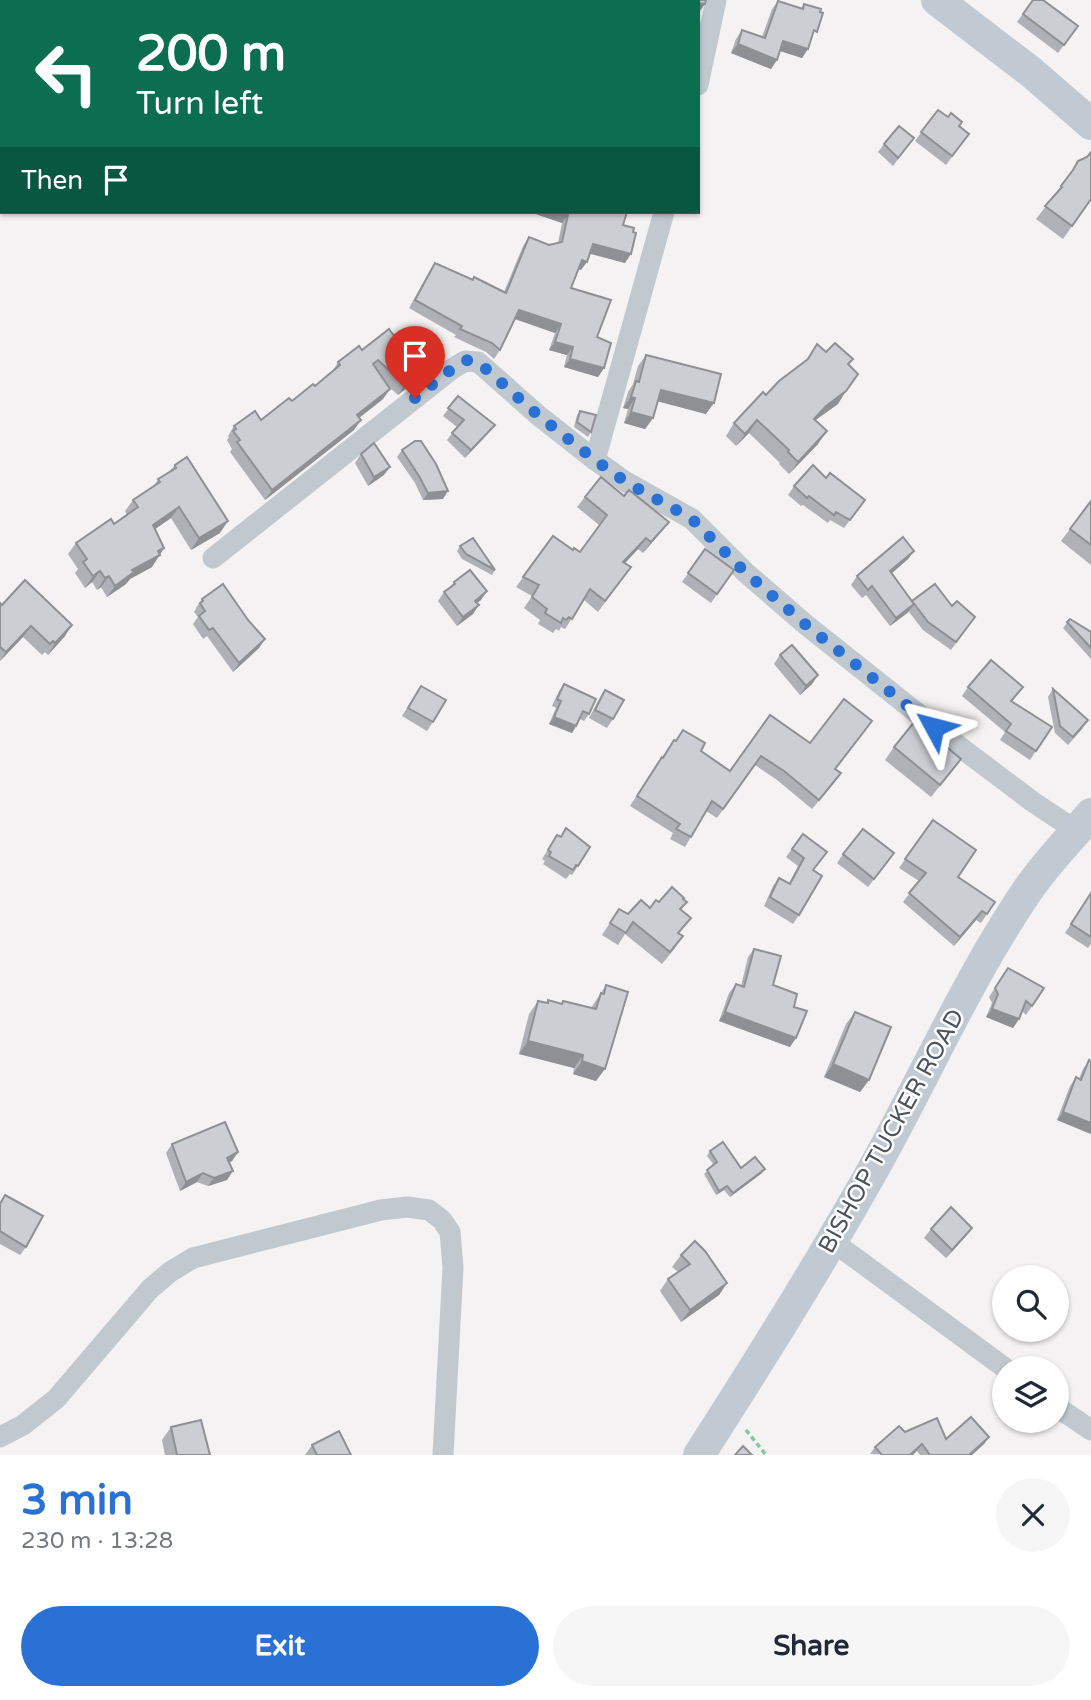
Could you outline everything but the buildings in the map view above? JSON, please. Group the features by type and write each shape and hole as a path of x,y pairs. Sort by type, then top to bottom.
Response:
{"main road":[{"path":"937,0 1087,113"},
{"name":"BISHOP TUCKER ROAD","path":"699,1455 832,1241 887,1144 993,944 1028,889 1084,822"}],"street":[{"path":"700,76 716,0"},
{"path":"595,460 663,214"},
{"path":"212,558 452,369 466,360 478,362 539,416 595,460 626,482 692,519 745,572 805,624 967,752 1033,802 1084,822"},
{"path":"0,1437 23,1425 56,1399 150,1289 192,1258 380,1210 407,1207 429,1210 442,1220 450,1232 453,1267 443,1455"},
{"path":"832,1241 992,1358"},
{"path":"1069,1414 1091,1430"}],"path":[{"path":"729,1409 766,1455"}],"route":[{"path":"415,398 466,360 478,362 539,416 595,460 626,482 692,519 745,572 805,624 934,727"}]}
